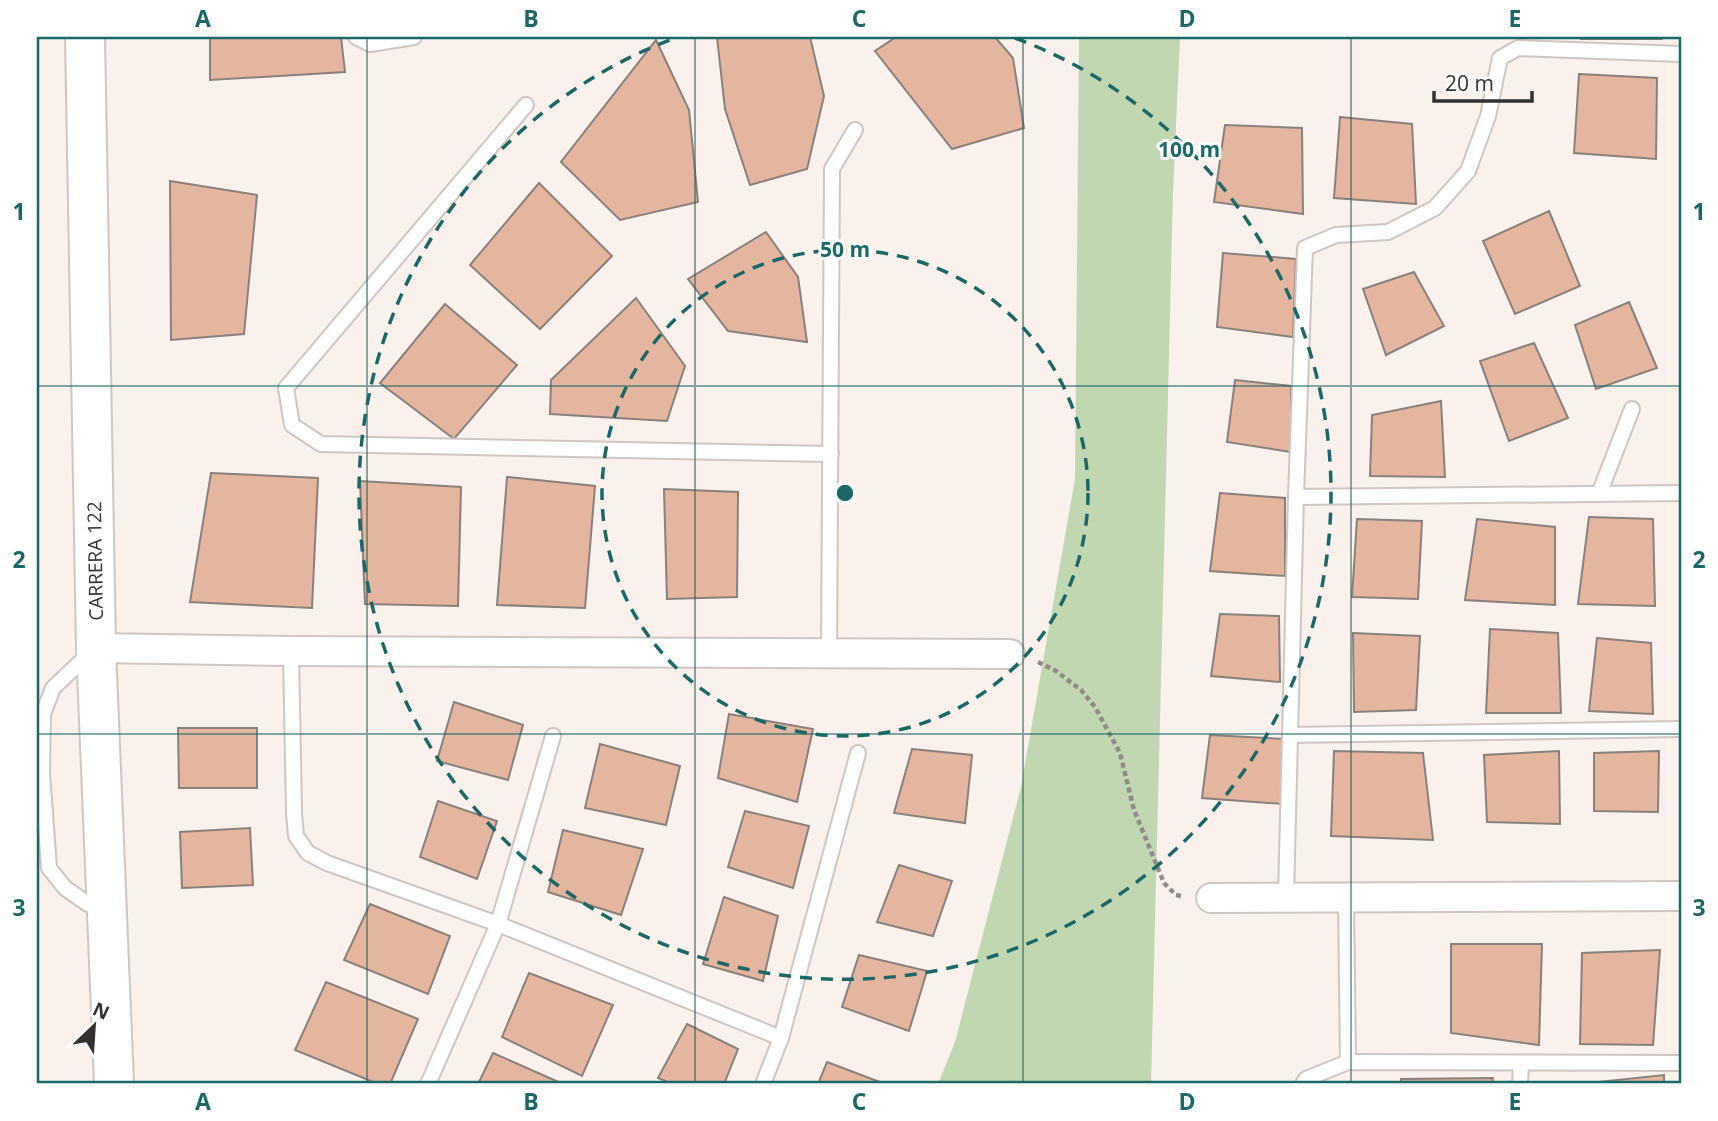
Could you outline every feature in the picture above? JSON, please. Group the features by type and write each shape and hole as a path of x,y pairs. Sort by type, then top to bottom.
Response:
{"street":[{"name":"CARRERA 122","path":"85,37 96,648 114,1084"},
{"path":"96,648 1010,654"},
{"path":"1210,898 1681,896"}],"lane":[{"path":"356,37 370,44 414,37"},
{"path":"1286,896 1305,248 1336,235 1388,232 1435,208 1468,172 1488,116 1500,58 1518,48 1681,54"},
{"path":"526,105 286,388 292,425 321,444 831,454"},
{"path":"829,653 832,169 855,130"},
{"path":"1599,494 1632,409"},
{"path":"1296,497 1681,492"},
{"path":"96,648 53,688 43,714 42,772 48,868 65,888 88,904 107,902"},
{"path":"291,651 294,813 296,836 308,853 344,870 498,925 781,1038"},
{"path":"1290,735 1681,729"},
{"path":"428,1084 498,925 553,737"},
{"path":"763,1084 781,1038 858,753"},
{"path":"1346,896 1348,1062"},
{"path":"1303,1084 1306,1079 1348,1062 1681,1063"},
{"path":"1520,1084 1521,1064"}],"path":[{"path":"1010,654 1056,671 1081,690 1095,707 1120,753 1134,810 1164,883 1176,895 1210,898"}],"green space":[{"path":"1079,37 1180,37 1173,192 1151,1084 938,1084 955,1042 1021,787 1075,479"}],"building":[{"path":"210,37 341,37 345,72 210,80"},
{"path":"717,37 810,37 824,96 807,169 750,185 725,109"},
{"path":"896,37 995,37 1013,58 1024,128 952,149 875,51"},
{"path":"1660,37 1661,39 1581,39"},
{"path":"656,40 689,110 698,202 620,220 561,162"},
{"path":"1579,74 1657,78 1656,159 1574,153"},
{"path":"1340,117 1412,124 1416,204 1334,198"},
{"path":"1225,125 1302,128 1303,214 1214,202"},
{"path":"170,181 257,195 244,334 171,340"},
{"path":"539,183 612,256 540,329 470,265"},
{"path":"1549,211 1580,286 1515,314 1483,241"},
{"path":"766,232 798,277 807,342 728,331 688,279"},
{"path":"1223,253 1296,259 1293,337 1217,327"},
{"path":"1414,272 1444,326 1386,355 1363,289"},
{"path":"636,298 685,366 667,421 550,414 551,380"},
{"path":"1629,302 1657,368 1596,389 1575,325"},
{"path":"445,304 517,365 454,439 380,383"},
{"path":"1534,343 1568,418 1509,441 1480,361"},
{"path":"1235,380 1291,386 1291,452 1227,442"},
{"path":"1441,401 1445,477 1370,476 1372,415"},
{"path":"211,473 318,478 312,608 190,602"},
{"path":"507,477 595,486 585,608 497,605"},
{"path":"360,481 461,487 458,606 365,604"},
{"path":"664,489 738,492 737,597 667,599"},
{"path":"1220,493 1285,498 1285,576 1210,571"},
{"path":"1589,517 1653,519 1655,606 1578,604"},
{"path":"1357,519 1422,521 1418,599 1352,597"},
{"path":"1477,519 1555,527 1555,605 1465,600"},
{"path":"1220,614 1279,616 1280,682 1211,676"},
{"path":"1490,629 1558,633 1561,713 1486,713"},
{"path":"1353,633 1420,636 1416,710 1354,712"},
{"path":"1597,638 1651,643 1653,714 1589,711"},
{"path":"454,702 523,725 508,780 437,761"},
{"path":"729,714 813,729 797,802 718,778"},
{"path":"178,728 257,728 257,788 179,788"},
{"path":"1210,735 1286,739 1282,804 1202,798"},
{"path":"600,744 680,766 666,825 585,808"},
{"path":"912,749 972,755 965,823 894,813"},
{"path":"1334,751 1423,753 1433,840 1331,836"},
{"path":"1559,751 1560,824 1487,822 1484,755"},
{"path":"1659,751 1658,812 1594,811 1594,753"},
{"path":"438,801 497,821 477,879 420,857"},
{"path":"745,811 809,826 793,888 728,867"},
{"path":"250,828 253,885 182,888 180,832"},
{"path":"563,830 643,849 621,915 548,892"},
{"path":"899,865 952,881 933,936 877,922"},
{"path":"724,897 778,916 763,981 703,964"},
{"path":"370,904 450,936 428,994 344,960"},
{"path":"1451,944 1542,944 1539,1045 1451,1033"},
{"path":"1660,950 1653,1045 1580,1044 1582,953"},
{"path":"859,955 927,971 909,1031 842,1007"},
{"path":"529,973 613,1005 582,1076 502,1037"},
{"path":"326,982 418,1019 390,1084 378,1084 295,1050"},
{"path":"687,1024 738,1049 724,1084 673,1084 658,1078"},
{"path":"493,1053 563,1084 478,1084"},
{"path":"827,1062 885,1084 818,1084"},
{"path":"1664,1075 1664,1084 1579,1084"},
{"path":"1493,1078 1492,1084 1401,1084 1401,1079"}]}
